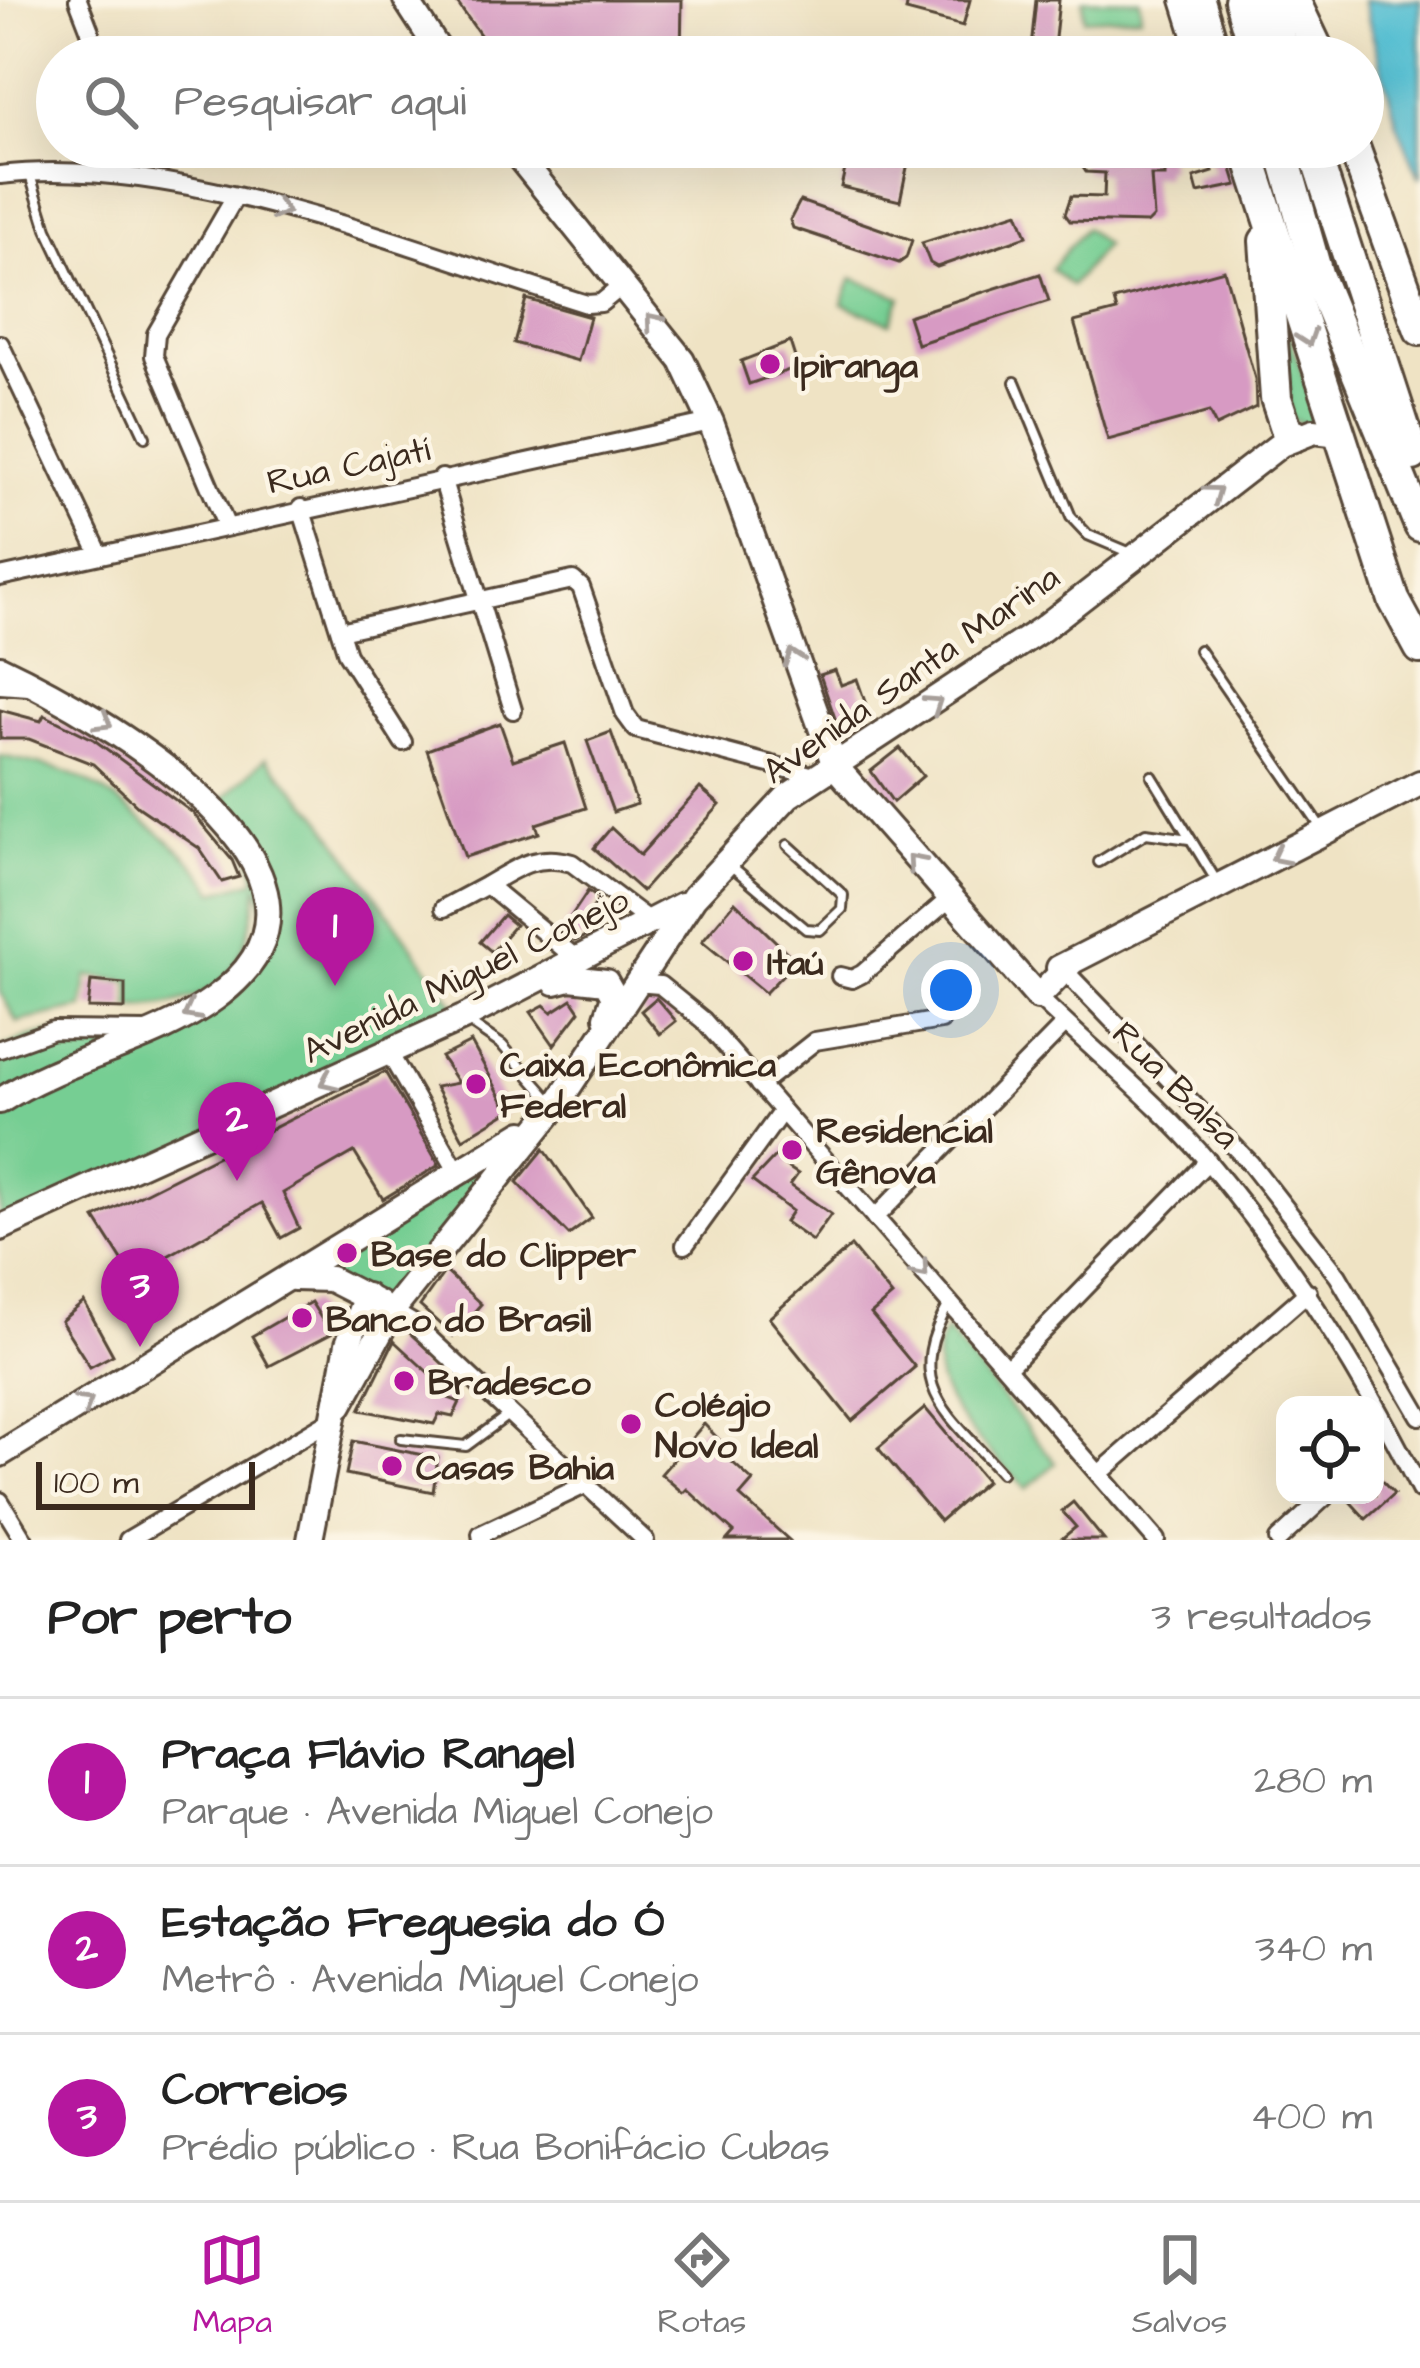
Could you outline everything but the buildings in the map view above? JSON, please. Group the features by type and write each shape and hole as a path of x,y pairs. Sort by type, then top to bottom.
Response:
{"highway":[{"path":"1199,0 1210,36"},
{"path":"1240,0 1250,36"},
{"path":"1268,0 1279,36"},
{"path":"1294,0 1311,36"},
{"path":"1307,0 1316,36"},
{"path":"1252,168 1394,600 1419,645"},
{"path":"1287,168 1410,596 1419,645"},
{"path":"1320,168 1420,476"},
{"path":"1362,168 1420,330"},
{"path":"1264,211 1276,398 1287,431 1297,435"},
{"path":"1318,277 1420,526"}],"main road":[{"path":"406,0 429,36"},
{"path":"528,168 682,360 711,422 826,772"},
{"path":"1297,435 1340,434"},
{"name":"Avenida Santa Marina","path":"338,1411 392,1311 553,1110 694,897 788,796 1042,629 1134,554 1297,435"},
{"path":"0,668 130,738 213,808 250,854 261,883 262,932 240,976 190,1015 50,1072 0,1101"},
{"name":"Rua Balsa","path":"826,772 1030,988"},
{"path":"1030,988 1419,785"},
{"name":"Avenida Miguel Conejo","path":"0,1228 464,1018 653,924 694,897"},
{"path":"539,981 606,982 614,996 604,1036"},
{"path":"0,1454 460,1176 553,1110"},
{"path":"293,1278 329,1279 392,1311"},
{"name":"Avenida Santa Marina","path":"310,1540 348,1344 366,1296"}],"street":[{"path":"78,0 90,31"},
{"path":"1180,0 1190,32"},
{"path":"0,175 29,171 128,178 235,197 587,304 601,304 622,285"},
{"path":"226,525 154,356 165,317 235,197"},
{"path":"0,344 100,555"},
{"name":"Rua Cajatí","path":"0,577 711,422"},
{"path":"442,478 513,710"},
{"path":"301,508 356,672 403,742"},
{"path":"340,632 577,582 636,729 826,772"},
{"path":"0,685 42,688"},
{"path":"444,908 524,862 556,859 572,863 653,924"},
{"path":"488,885 579,961"},
{"path":"840,976 852,980 862,974 948,900"},
{"name":"Rua Balsa","path":"1067,967 1250,1163 1338,1276 1420,1416"},
{"path":"636,983 660,986 680,1000 1156,1540"},
{"name":"Rua Balsa","path":"1030,988 1208,1161 1308,1292 1420,1490"},
{"path":"758,1085 815,1041 941,1020"},
{"path":"875,1218 1065,1024"},
{"path":"0,1049 53,1030 150,1031"},
{"path":"388,1051 460,1176"},
{"path":"685,1245 782,1111"},
{"path":"1008,1367 1208,1161"},
{"path":"1100,1473 1308,1292"},
{"path":"392,1311 414,1324 645,1540"},
{"path":"128,1540 338,1411"},
{"path":"1384,1442 1392,1434"},
{"path":"482,1540 481,1534 586,1484"},
{"path":"0,1502 24,1540"},
{"path":"1279,1540 1317,1504"}],"lane":[{"path":"29,171 47,230 145,437"},
{"path":"1016,382 1070,517 1088,536 1134,554"},
{"path":"1199,650 1324,832"},
{"path":"1152,776 1220,886"},
{"path":"1100,862 1146,833 1191,839"},
{"path":"728,863 806,929 820,929 842,909 842,896 788,845"},
{"path":"464,1018 502,1045 553,1110"},
{"path":"949,1303 931,1336 928,1380 935,1398 1001,1473"},
{"path":"401,1439 466,1446 510,1413"}],"green space":[{"path":"1083,0 1140,0 1141,16 1084,19"},
{"path":"1085,228 1105,245 1071,286 1051,269"},
{"path":"852,278 901,297 890,323 842,304"},
{"path":"1282,310 1317,420 1306,425 1291,419"},
{"path":"0,756 66,772 96,787 178,848 215,892 256,880 250,854 213,808 266,758 318,814 462,1016 87,1190 0,1220 0,1049 40,1034 147,1031 196,1014 236,980 251,958 262,910 257,885 253,915 237,961 208,991 187,1000 130,1008 130,981 87,976 83,1008 17,1022 0,992"},
{"path":"486,1164 493,1184 392,1311 307,1268"},
{"path":"946,1330 1056,1463 1026,1489 975,1436 946,1396 938,1374 938,1352"}],"water":[{"path":"1363,0 1420,0 1420,179 1384,76 1384,36 1373,36"}],"place":[{"name":"Ipiranga","path":"770,364"},
{"name":"Itaú","path":"743,961"},
{"name":"Praça Flávio Rangel","path":"335,986"},
{"name":"Caixa Econômica Federal","path":"476,1084"},
{"name":"Residencial Gênova","path":"792,1150"},
{"name":"Estação Freguesia do Ó","path":"237,1181"},
{"name":"Base do Clipper","path":"347,1253"},
{"name":"Banco do Brasil","path":"302,1318"},
{"name":"Correios","path":"140,1347"},
{"name":"Bradesco","path":"404,1381"},
{"name":"Colégio Novo Ideal","path":"631,1424"},
{"name":"Casas Bahia","path":"392,1466"}]}
